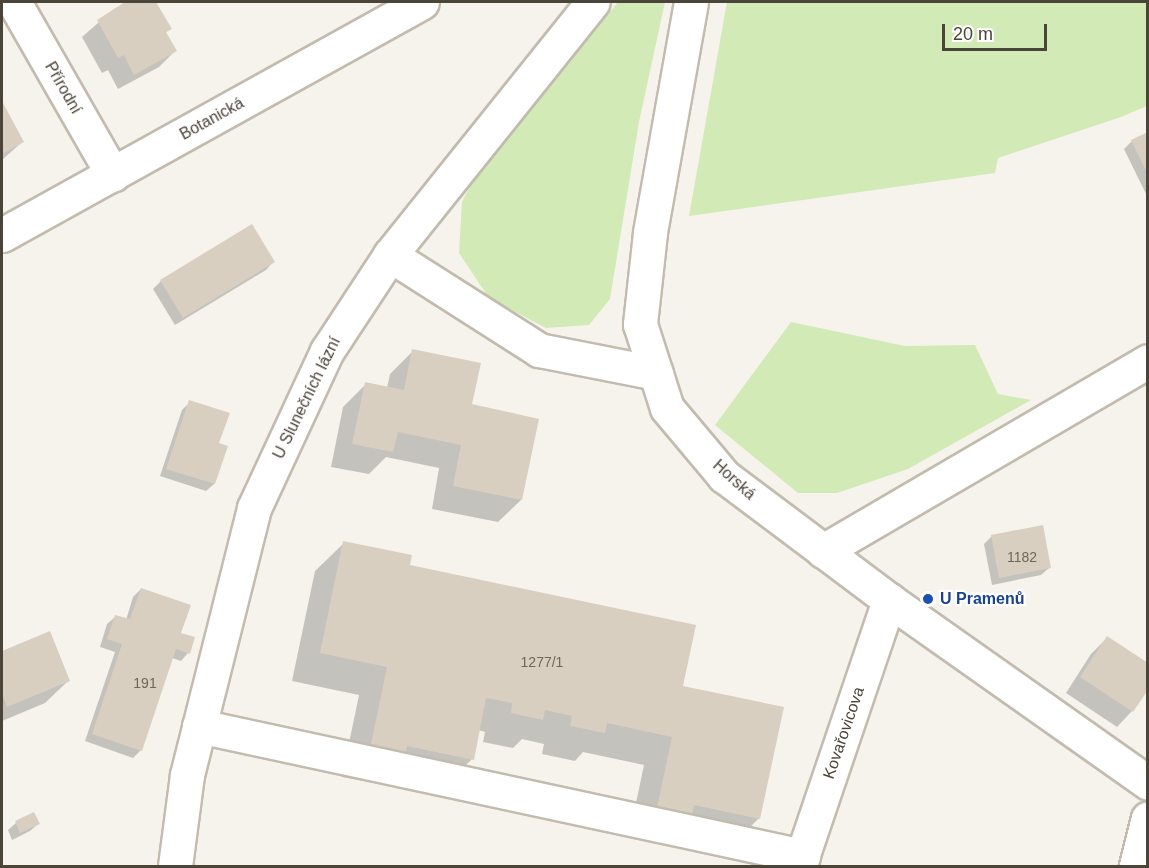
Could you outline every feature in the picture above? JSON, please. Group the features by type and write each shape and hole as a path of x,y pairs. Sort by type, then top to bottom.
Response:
{"street":[{"name":"Přírodní","path":"14,2 113,175"},
{"name":"Botanická","path":"2,235 422,2"},
{"name":"U Slunečních lázní","path":"176,867 182,799 254,508 327,351 390,255 593,2"},
{"name":"Horská","path":"691,2 650,233 640,324 667,408 724,476 890,600 1148,783"},
{"path":"390,255 538,350 656,373"},
{"path":"823,551 1148,361"},
{"name":"Kovařovicova","path":"801,861 890,600"},
{"path":"199,726 801,861"},
{"path":"1136,867 1148,818"}],"green space":[{"path":"618,2 665,2 639,122 610,299 589,325 546,328 489,298 459,253 462,202 472,182"},
{"path":"727,2 1147,2 1147,106 1121,117 998,158 995,173 689,216"},
{"path":"791,322 905,346 975,345 998,394 1031,400 908,469 837,493 798,493 715,425"}],"building":[{"path":"125,2 156,2 172,29 166,32 177,51 134,75 124,55 118,58 97,20"},
{"path":"2,101 24,142 2,154"},
{"path":"1148,132 1148,175 1131,140"},
{"path":"252,224 275,262 183,318 160,280"},
{"path":"412,349 481,363 472,404 539,419 522,500 453,486 461,445 398,432 393,452 352,444 365,382 404,390"},
{"path":"189,400 230,413 219,443 228,446 215,484 166,469"},
{"path":"1043,525 1051,568 999,578 991,535"},
{"path":"343,541 412,555 410,565 696,625 683,686 784,707 760,819 694,805 692,815 657,808 672,737 607,723 605,733 570,726 572,716 545,710 543,720 511,713 512,703 486,698 474,760 407,746 405,756 370,749 387,667 320,653"},
{"path":"141,588 191,605 181,633 195,637 190,654 176,649 142,751 92,734 122,644 107,639 115,615 130,619"},
{"path":"50,631 70,681 7,707 2,693 2,651"},
{"path":"1107,636 1148,663 1148,690 1133,712 1080,677"},
{"path":"34,812 40,824 20,833 15,821"}],"place":[{"name":"U Pramenů","path":"928,599"}]}
